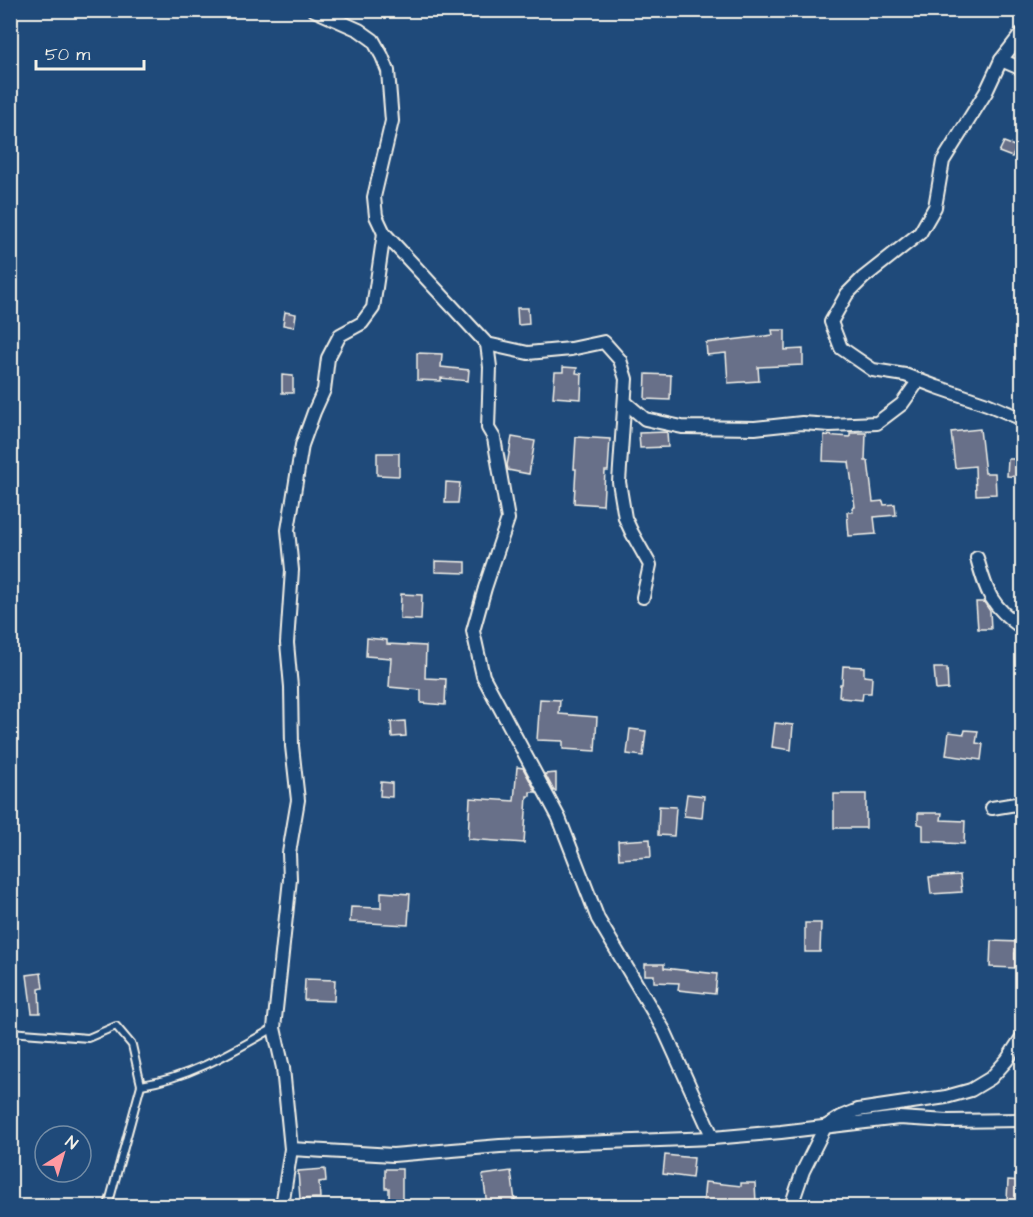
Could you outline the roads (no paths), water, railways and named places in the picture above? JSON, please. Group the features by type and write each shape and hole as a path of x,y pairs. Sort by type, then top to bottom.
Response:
{"street":[{"path":"314,10 359,30 373,40 388,71 392,121 374,196 376,216 384,233 487,344 528,353 571,349 604,342 621,360 626,379 619,482 625,518 650,565 644,597"},
{"path":"1023,33 1001,60 986,92 944,161 935,207 920,233 863,278 847,294 831,322 841,348 873,370 905,375 1023,419"},
{"path":"1001,60 1023,69"},
{"path":"282,1206 291,1149 283,1068 274,1028 290,879 289,853 298,800 292,746 291,687 287,643 292,570 288,530 302,445 324,390 328,358 340,334 362,322 373,308 384,233"},
{"path":"487,344 490,367 488,428 494,438 508,519 484,588 473,631 483,676 558,818 598,919 665,1032 713,1138"},
{"path":"625,402 645,419 682,427 755,428 802,423 830,425 877,423 902,404 919,380"},
{"path":"977,558 986,588 999,609 1023,628"},
{"path":"992,808 1023,803"},
{"path":"791,1206 803,1171 825,1127 858,1110 946,1097 971,1090 991,1078 1023,1037"},
{"path":"291,1149 393,1155 500,1146 713,1138 899,1118 1023,1120"}],"lane":[{"path":"10,1032 87,1038 116,1026 132,1045 141,1085 108,1206"},
{"path":"141,1085 198,1069 234,1052 274,1028"}]}
